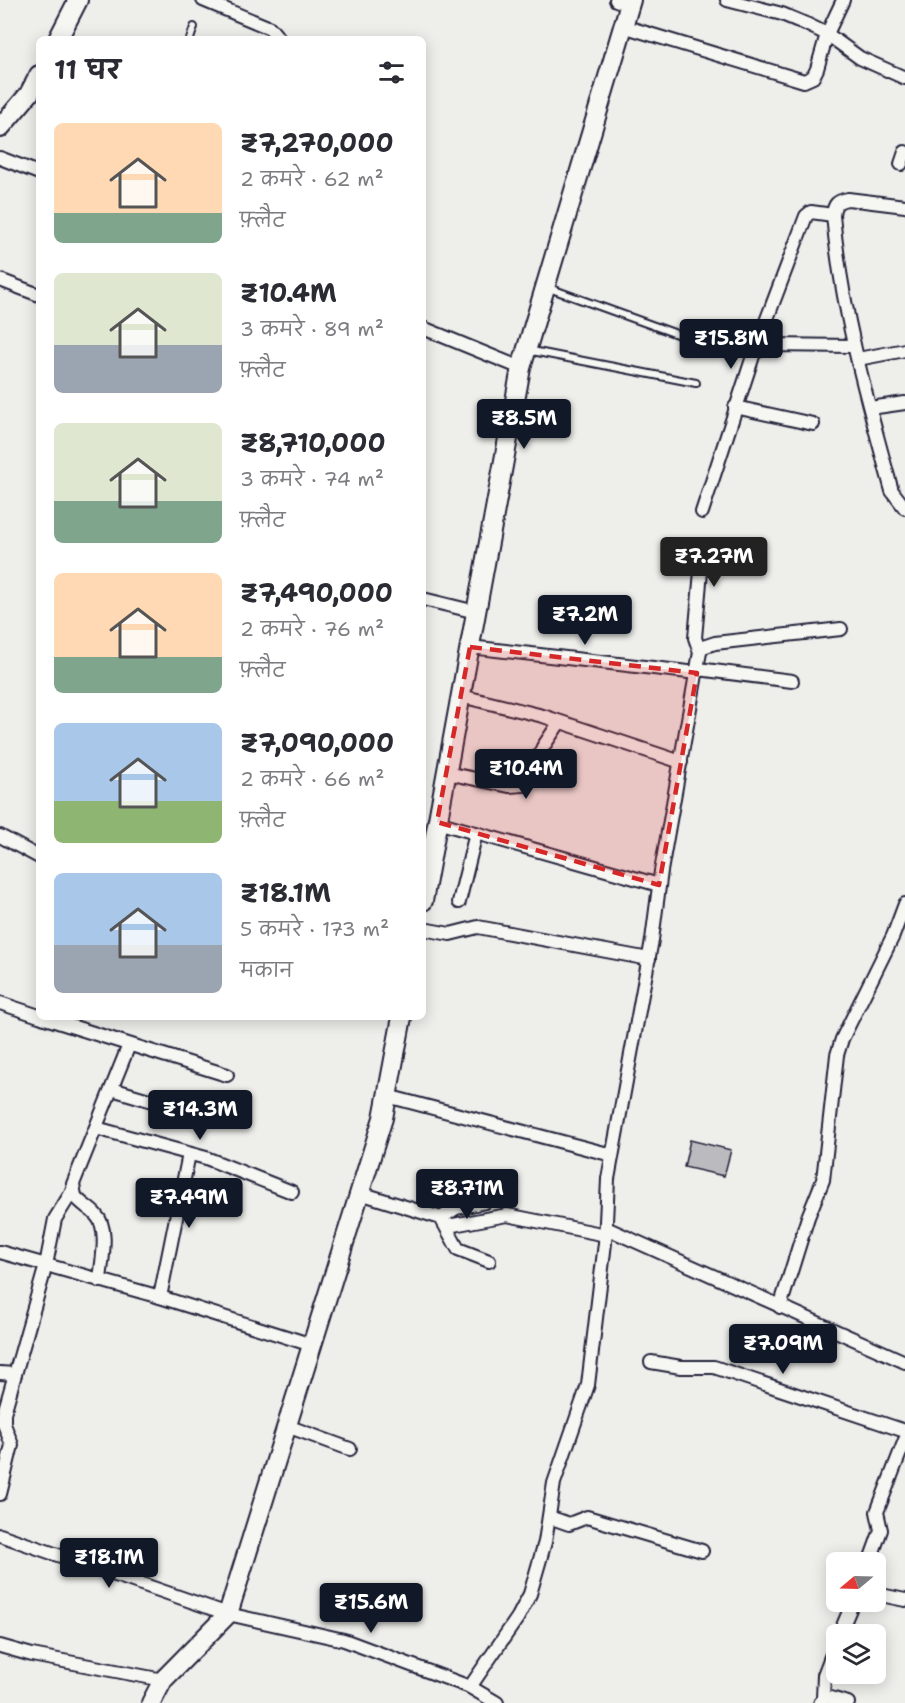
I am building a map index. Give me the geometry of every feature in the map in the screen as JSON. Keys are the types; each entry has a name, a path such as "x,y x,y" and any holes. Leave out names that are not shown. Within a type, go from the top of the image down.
{"street":[{"path":"60,36 78,0"},
{"path":"204,0 264,25 276,36"},
{"path":"727,0 782,14 827,34 860,58 905,78"},
{"path":"623,26 804,81 813,77 818,69 827,34 843,0"},
{"path":"426,885 524,359 623,26 626,2"},
{"path":"0,128 36,82"},
{"path":"0,158 36,172"},
{"path":"905,206 848,199 839,200 834,206 833,215 842,296 856,353 892,491 905,508"},
{"path":"702,512 735,407 806,216 811,212 833,215"},
{"path":"0,280 36,294"},
{"path":"426,329 524,359"},
{"path":"754,353 768,345 856,353 905,350"},
{"path":"870,408 905,403"},
{"path":"735,407 813,424"},
{"path":"470,1687 518,1617 530,1594 538,1570 554,1483 588,1385 606,1232 608,1179 649,959 659,885 700,652 695,638 702,560 708,553 755,557"},
{"path":"426,600 476,612"},
{"path":"700,652 715,643 841,629"},
{"path":"470,647 792,681"},
{"path":"461,696 528,712 681,762"},
{"path":"447,773 509,786 523,785 529,779 543,747 560,723"},
{"path":"438,822 659,885"},
{"path":"459,902 476,833"},
{"path":"0,836 36,855"},
{"path":"780,1307 808,1217 823,1180 837,1055 872,976 893,936 905,904"},
{"path":"426,930 450,934 478,927 649,959"},
{"path":"0,1004 36,1015"},
{"path":"53,1020 227,1075"},
{"path":"151,1703 163,1680 228,1614 383,1118 401,1020"},
{"path":"0,1494 12,1445 4,1424 4,1413 46,1266 55,1219 73,1190 129,1045"},
{"path":"112,1089 213,1119"},
{"path":"387,1096 612,1155"},
{"path":"96,1128 189,1154 292,1192"},
{"path":"160,1298 189,1154"},
{"path":"73,1190 78,1200 98,1217 101,1225 103,1240 100,1281"},
{"path":"360,1193 445,1222 507,1215 606,1232 905,1362"},
{"path":"445,1222 456,1208 485,1202"},
{"path":"445,1222 458,1250 489,1261"},
{"path":"0,1252 312,1345"},
{"path":"651,1362 681,1367 714,1367 905,1431"},
{"path":"0,1373 15,1374"},
{"path":"286,1426 350,1449"},
{"path":"873,1552 881,1530 877,1512 902,1454 905,1440"},
{"path":"549,1517 569,1524 587,1517 702,1551"},
{"path":"0,1535 228,1614 344,1640 470,1687 497,1703"},
{"path":"886,1596 905,1600"},
{"path":"0,1646 32,1655 163,1680"},
{"path":"826,1670 821,1700 848,1703"}],"lane":[{"path":"191,36 194,27"},
{"path":"546,287 685,337"},
{"path":"524,359 696,383"}],"highlighted area":[{"path":"470,647 697,673 659,885 437,822"}],"building":[{"path":"690,1140 731,1150 724,1176 684,1167"}]}
